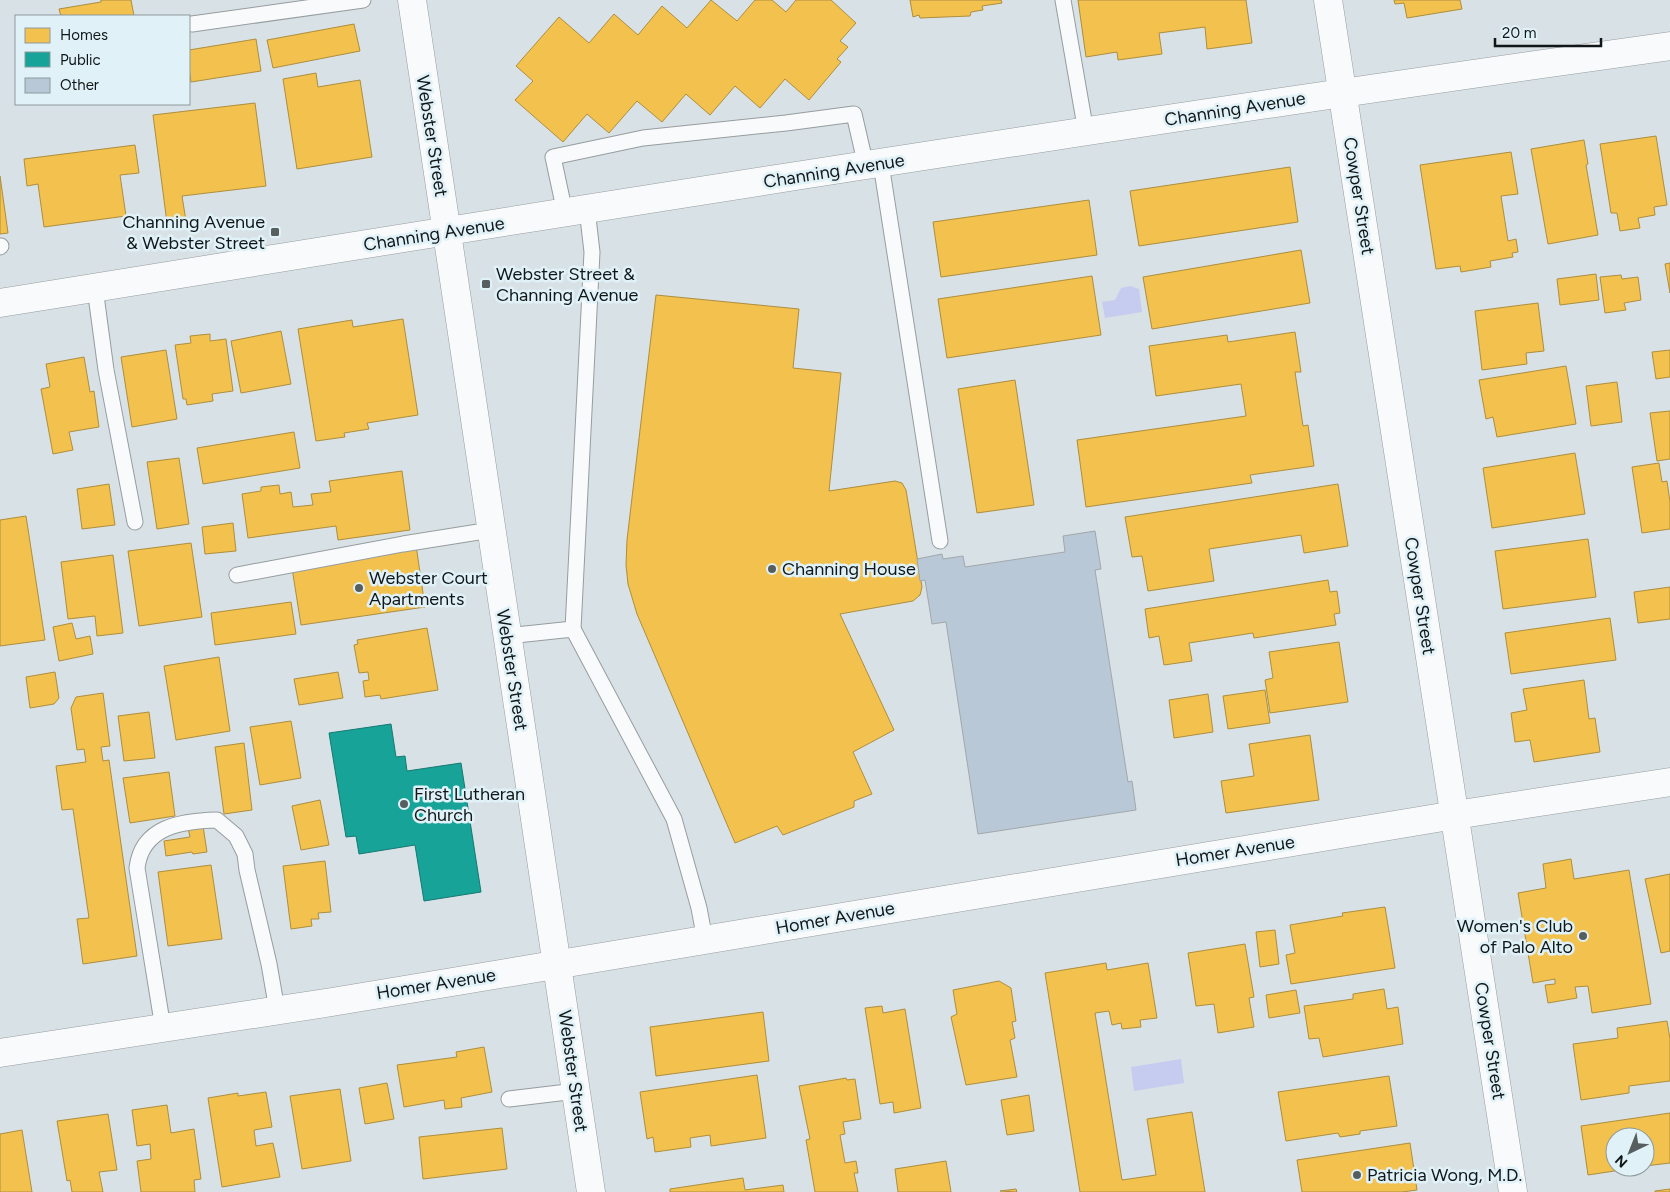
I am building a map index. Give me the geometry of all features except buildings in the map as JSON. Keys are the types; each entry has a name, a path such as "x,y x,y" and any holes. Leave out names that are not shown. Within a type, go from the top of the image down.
{"street":[{"name":"Webster Street","path":"412,0 591,1192"},
{"name":"Cowper Street","path":"1328,0 1513,1192"},
{"name":"Channing Avenue","path":"0,303 1342,92 1670,46"},
{"name":"Homer Avenue","path":"0,1053 705,940 1454,815 1670,782"}],"lane":[{"path":"192,24 363,0"},
{"path":"1062,0 1086,132"},
{"path":"705,940 699,908 674,819 573,629 592,252 553,157 643,138 854,114 873,165 940,541"},
{"path":"95,288 106,370 135,522"},
{"path":"237,575 403,544 491,530"},
{"path":"507,636 573,629"},
{"path":"163,1028 137,868 138,857 144,845 157,833 173,826 194,821 217,820 236,836 245,854 277,1010"},
{"path":"509,1099 576,1091"}],"water":[{"path":"1130,286 1139,289 1142,312 1105,318 1102,302 1115,300 1121,288"},
{"path":"1181,1059 1184,1083 1134,1091 1131,1067"}],"place":[{"name":"Channing Avenue & Webster Street","path":"275,232"},
{"name":"Webster Street & Channing Avenue","path":"486,284"},
{"name":"Channing House","path":"772,569"},
{"name":"Webster Court Apartments","path":"359,588"},
{"name":"First Lutheran Church","path":"404,804"},
{"name":"Women's Club of Palo Alto","path":"1583,936"},
{"name":"Patricia Wong, M.D.","path":"1357,1175"}]}
